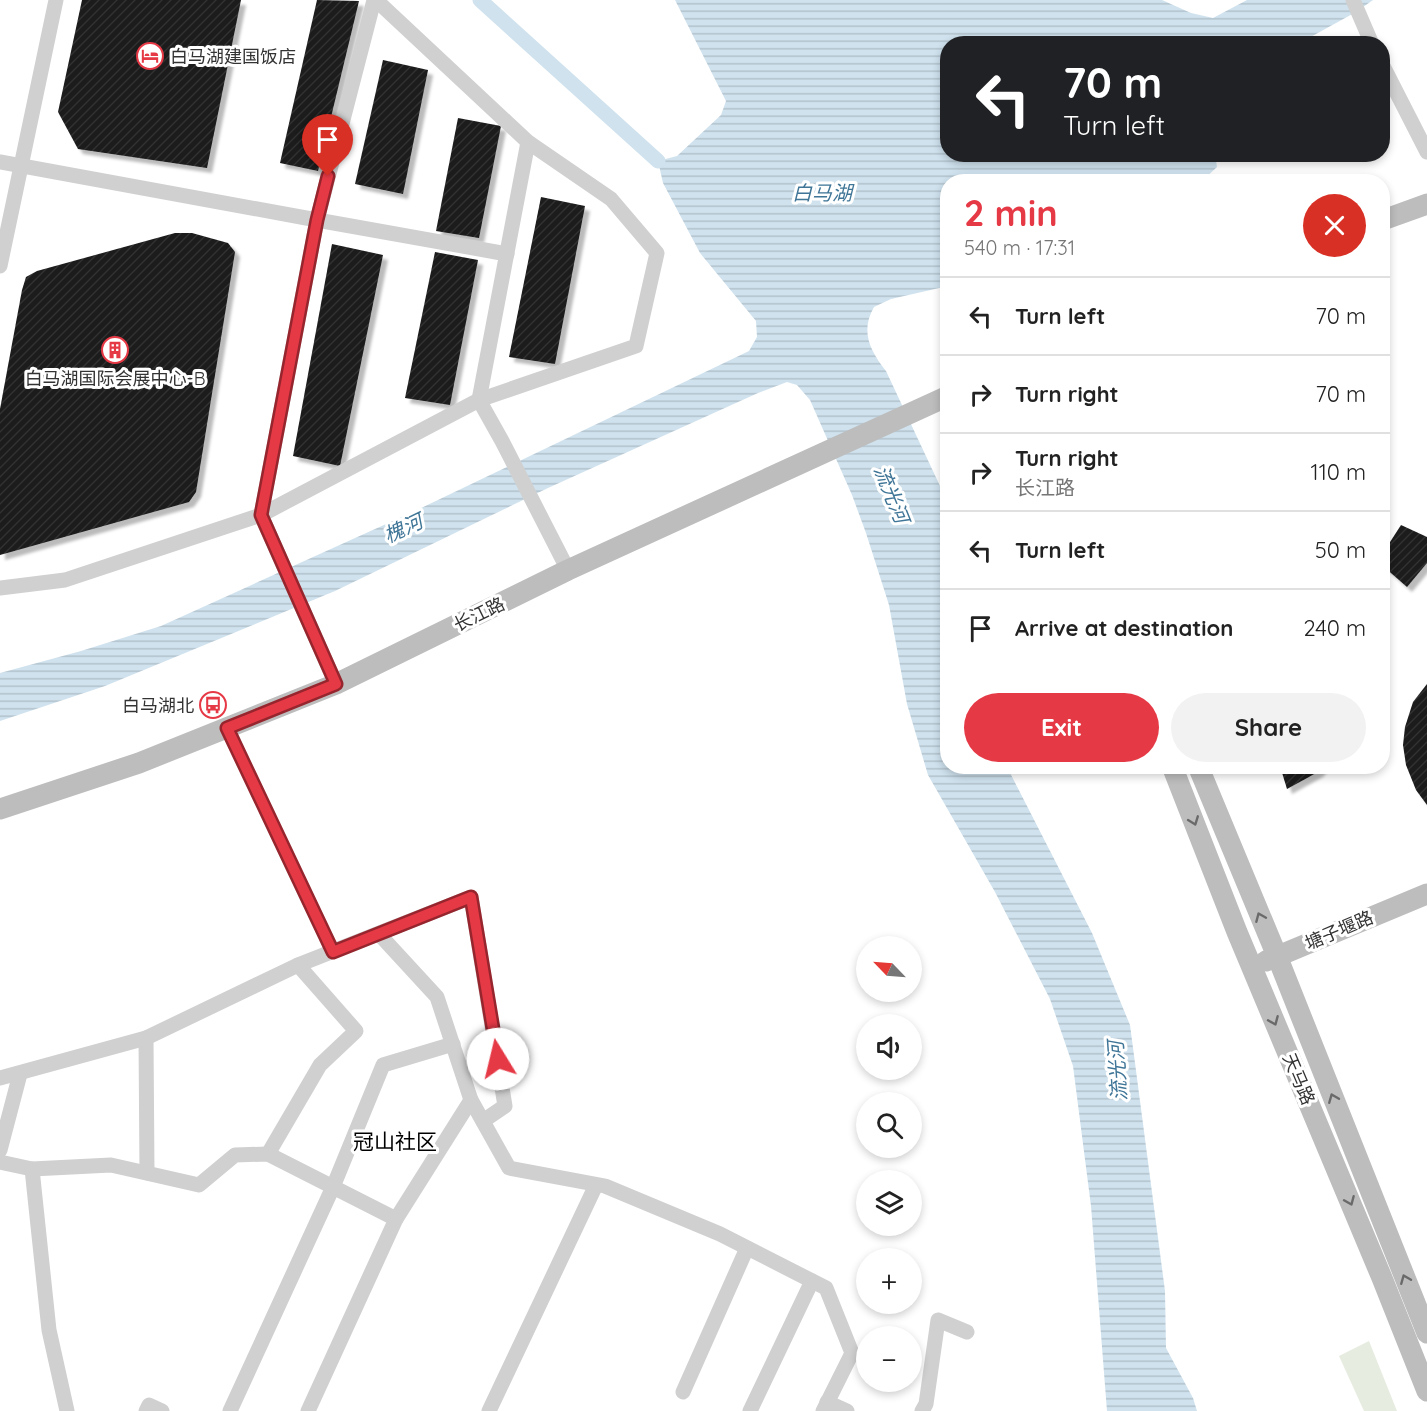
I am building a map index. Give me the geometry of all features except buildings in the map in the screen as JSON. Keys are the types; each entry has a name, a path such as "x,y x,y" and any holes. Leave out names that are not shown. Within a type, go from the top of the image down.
{"main road":[{"path":"1390,217 1427,204"},
{"name":"长江路","path":"0,809 139,763 336,684 568,570 940,400"},
{"name":"天马路","path":"1175,774 1252,967 1427,1391"},
{"name":"天马路","path":"1201,774 1277,956 1427,1333"},
{"name":"塘子堰路","path":"1252,967 1427,894"}],"street":[{"path":"0,267 56,0"},
{"path":"0,588 65,580 261,515 479,400 636,346 657,254 611,199 528,142 375,0 317,220 261,515 336,684"},
{"path":"1353,0 1369,36"},
{"path":"1390,80 1427,152"},
{"path":"528,142 479,400 568,570"},
{"path":"0,162 507,254"},
{"path":"0,1078 146,1038 298,965 471,897 505,1106 483,1121"},
{"path":"379,934 437,997 471,1100 509,1168 616,1191 720,1234 826,1288 852,1353 825,1406 847,1411"},
{"path":"268,1154 320,1065 356,1031 298,965"},
{"path":"146,1038 147,1173"},
{"path":"230,1411 333,1187 383,1065 453,1044"},
{"path":"0,1149 20,1074"},
{"path":"308,1411 396,1219 471,1100"},
{"path":"0,1162 32,1169 111,1165 199,1185 235,1155 268,1154 396,1219"},
{"path":"32,1169 49,1330 67,1411"},
{"path":"489,1411 596,1185"},
{"path":"683,1392 747,1248"},
{"path":"750,1411 812,1281"},
{"path":"922,1411 926,1404 938,1320 967,1332"},
{"path":"146,1411 149,1405 162,1411"}],"lane":[{"path":"227,728 333,952"}],"shaded area":[{"path":"1369,1341 1397,1411 1364,1411 1339,1356"}],"water":[{"path":"675,0 1162,0 1191,13 1213,18 1247,0 1373,0 1312,36 940,36 940,162 1216,162 1217,167 1210,174 940,174 940,288 891,299 874,307 868,324 867,333 871,348 886,371 940,486 940,774 1011,774 1092,933 1130,1025 1165,1291 1166,1348 1193,1398 1197,1411 1107,1411 1091,1206 1073,1066 1050,999 995,892 928,775 907,704 889,605 866,533 852,495 810,400 797,385 787,382 758,393 548,488 335,591 105,686 0,721 0,673 161,626 417,510 749,351 757,337 756,321 700,253 663,183 658,161 677,156 721,115 726,101"}],"waterway":[{"path":"480,0 658,161"}],"place":[{"name":"白马湖建国饭店","path":"150,56"},
{"name":"白马湖国际会展中心-B","path":"115,350"},
{"name":"白马湖北","path":"213,705"}],"district":[{"name":"冠山社区","path":"395,1141"}],"route":[{"path":"328,176 317,220 261,515 336,684 227,728 333,952 471,897 498,1059"}],"water label":[{"name":"白马湖","path":"822,192"},
{"name":"流光河","path":"892,494"},
{"name":"槐河","path":"403,528"},
{"name":"流光河","path":"1117,1071"}]}
